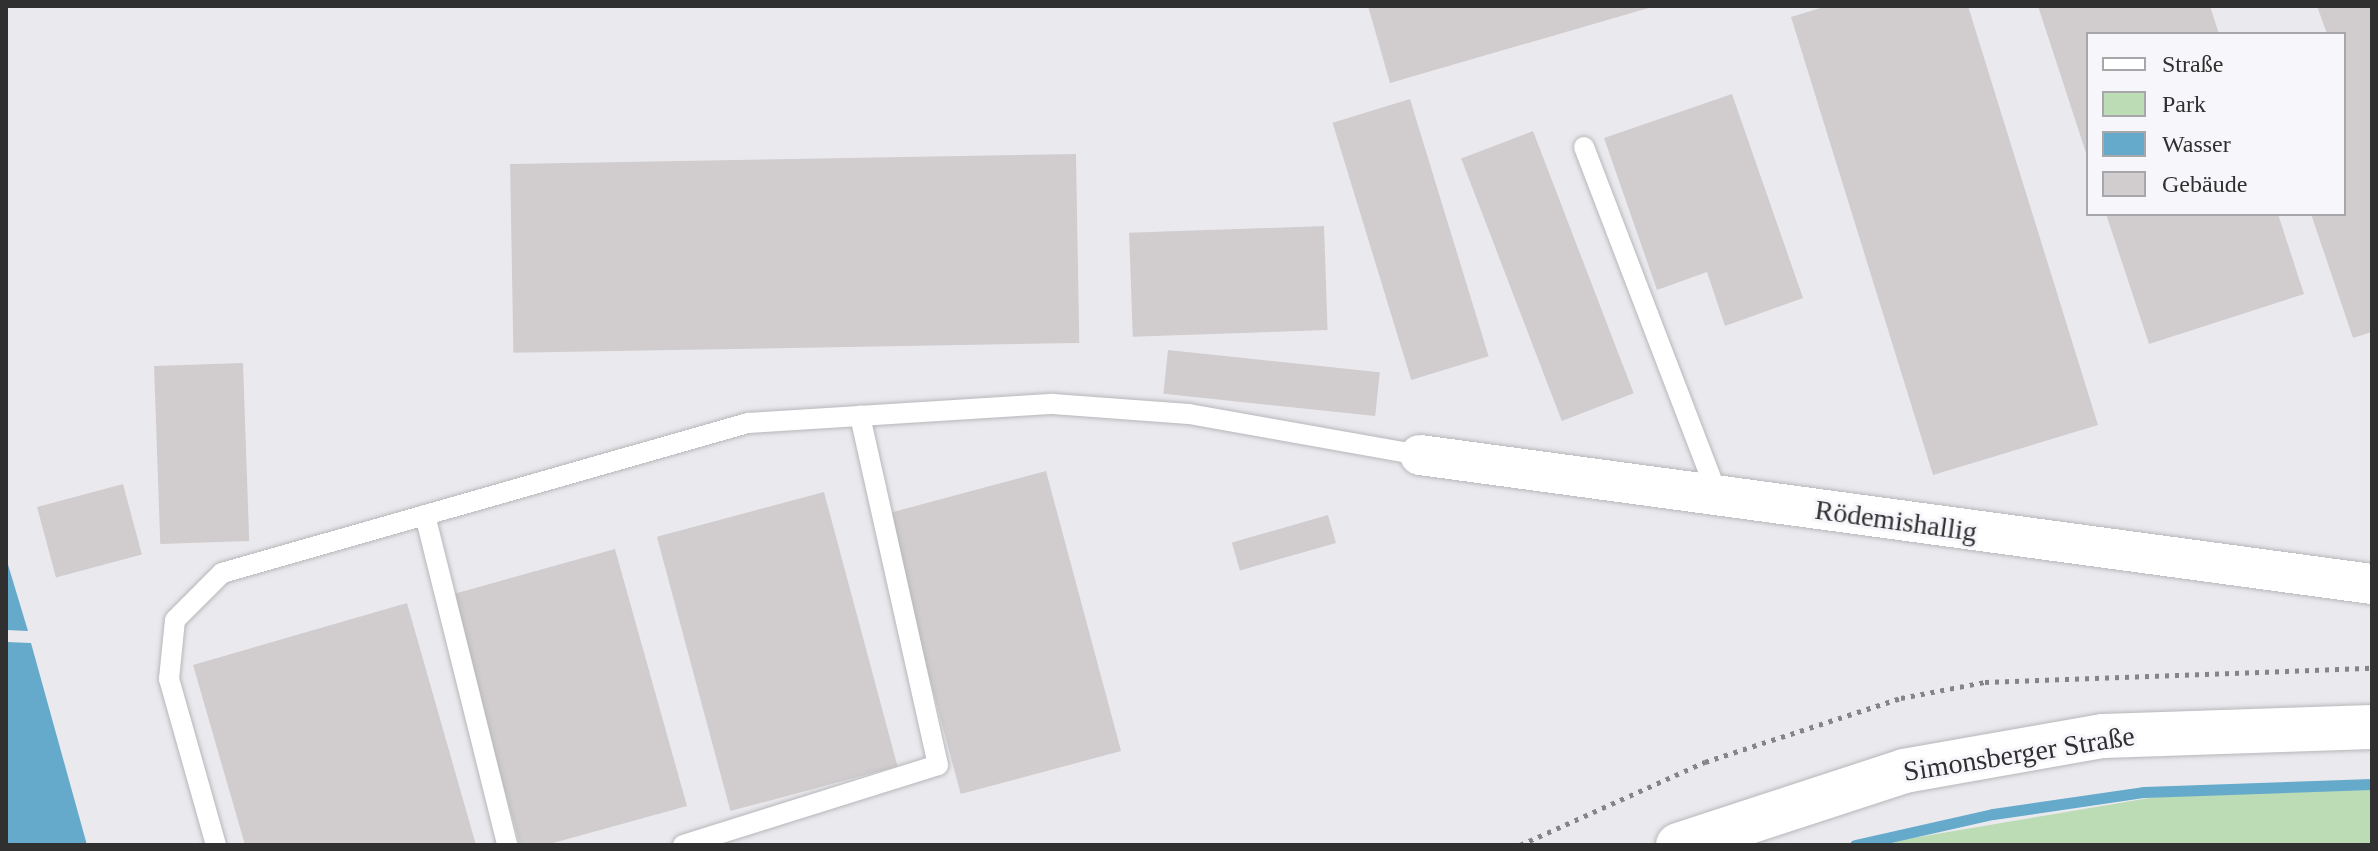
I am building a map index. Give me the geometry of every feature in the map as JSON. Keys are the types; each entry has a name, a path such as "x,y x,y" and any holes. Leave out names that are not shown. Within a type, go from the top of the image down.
{"main road":[{"name":"Simonsberger Straße","path":"1678,845 1904,771 2103,736 2372,727"}],"street":[{"name":"Rödemishallig","path":"1420,455 2372,584"}],"lane":[{"path":"1584,147 1718,496"},
{"path":"216,845 169,679 175,620 222,573 748,423 1053,404 1189,414 1420,455"},
{"path":"683,845 938,765 860,416"},
{"path":"425,515 507,845"}],"path":[{"path":"1520,845 1705,762 1901,698 1985,682 2372,668"}],"green space":[{"path":"2372,790 2372,845 1871,845 2173,794"}],"water":[{"path":"6,558 28,631 6,630"},
{"path":"6,642 31,643 87,845 6,845"}],"building":[{"path":"1368,6 1652,6 1652,7 1390,83"},
{"path":"1827,6 1968,6 2098,425 1933,475 1791,17"},
{"path":"2038,6 2210,6 2218,32 2086,32 2086,153"},
{"path":"2317,6 2372,6 2372,332 2353,338 2312,216 2346,216 2346,32 2326,32"},
{"path":"1732,94 1803,298 1725,326 1707,272 1657,290 1604,138"},
{"path":"1410,99 1489,356 1411,380 1333,123"},
{"path":"1533,131 1634,393 1562,421 1461,159"},
{"path":"1076,154 1079,343 513,353 510,164"},
{"path":"2107,216 2279,216 2304,294 2149,344"},
{"path":"1324,226 1328,330 1133,337 1129,233"},
{"path":"1168,350 1380,372 1375,416 1163,394"},
{"path":"243,363 249,541 160,544 154,366"},
{"path":"1046,471 1121,751 961,794 886,514"},
{"path":"123,484 142,555 56,578 37,507"},
{"path":"824,492 898,766 730,811 657,537"},
{"path":"1328,515 1336,543 1240,570 1232,543"},
{"path":"615,549 687,806 546,845 520,845 450,595"},
{"path":"407,603 476,845 245,845 193,665"}],"waterway":[{"path":"1855,845 1993,814 2144,792 2372,784"}]}
